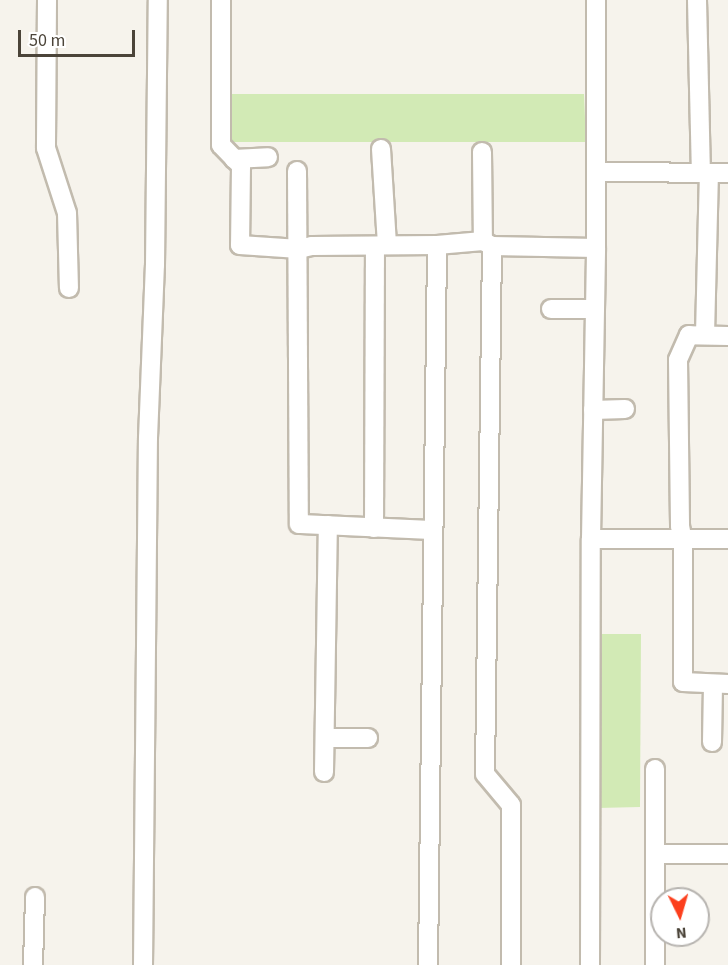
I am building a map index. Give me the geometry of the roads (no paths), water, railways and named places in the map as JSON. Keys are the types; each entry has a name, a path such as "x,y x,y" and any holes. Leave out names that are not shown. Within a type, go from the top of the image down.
{"street":[{"path":"47,0 46,148 67,213 69,288"},
{"path":"143,965 148,438 155,265 158,0"},
{"path":"221,0 221,145 241,166 240,245 299,249 312,246 488,244 597,248"},
{"path":"590,965 591,539 597,248 596,0"},
{"path":"697,0 705,173 705,335"},
{"path":"374,528 381,149"},
{"path":"482,152 488,244 485,774 511,804 511,965"},
{"path":"234,159 268,157"},
{"path":"297,171 298,524 433,530"},
{"path":"596,172 728,173"},
{"path":"428,965 437,245"},
{"path":"551,309 595,309"},
{"path":"712,742 721,684 683,682 683,541 680,526 678,360 689,335 728,336"},
{"path":"593,410 625,409"},
{"path":"324,772 328,525"},
{"path":"591,539 683,541 728,539"},
{"path":"325,738 368,738"},
{"path":"655,769 656,965"},
{"path":"657,854 728,854"},
{"path":"33,965 34,897"}]}
